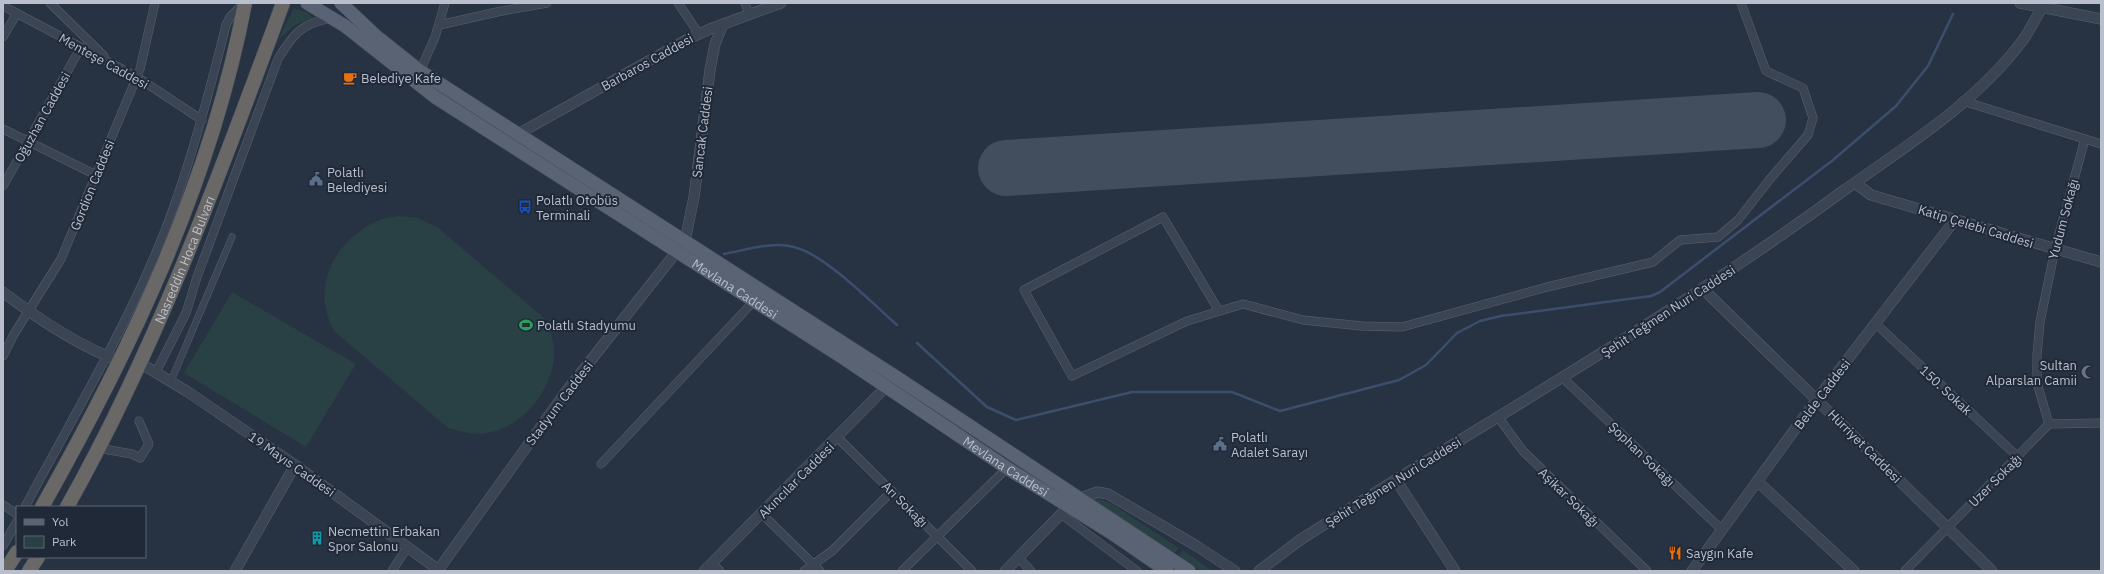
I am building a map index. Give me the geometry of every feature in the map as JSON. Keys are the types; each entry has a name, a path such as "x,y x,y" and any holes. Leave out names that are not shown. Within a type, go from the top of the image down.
{"highway":[{"name":"Nasreddin Hoca Bulvarı","path":"43,506 75,448 120,361 170,248 201,165 225,93 244,3"},
{"name":"Nasreddin Hoca Bulvarı","path":"68,506 140,363 169,299 283,3"},
{"path":"6,571 16,554"},
{"path":"29,571 37,558"}],"main road":[{"name":"Mevlana Caddesi","path":"307,3 345,26 435,97 681,246 1081,498 1189,571"},
{"name":"Mevlana Caddesi","path":"341,3 376,36 420,71 518,134 681,246 754,301 1007,468 1065,510 1167,571"}],"street":[{"path":"50,3 111,63"},
{"name":"Gordion Caddesi","path":"3,356 61,259 137,77 155,3"},
{"path":"26,506 131,307 174,207 202,120 226,26 230,17 244,3"},
{"path":"420,71 439,25 445,3"},
{"path":"439,25 547,3"},
{"path":"678,3 699,34"},
{"path":"745,3 749,14"},
{"name":"Barbaros Caddesi","path":"518,134 699,34 781,3"},
{"path":"1219,311 1163,218 1024,290 1072,376 1187,321 1243,304 1303,320 1362,326 1402,327 1547,287 1653,262 1680,240 1718,237 1738,220 1770,179 1808,135 1813,118 1803,88 1766,71 1741,3"},
{"path":"2020,3 2101,19"},
{"name":"Menteşe Caddesi","path":"3,6 137,77 202,120"},
{"name":"Şehit Teğmen Nuri Caddesi","path":"1259,571 1300,540 1563,378 1703,289 1803,221 1964,101 1990,76 2023,39 2042,8"},
{"path":"3,37 17,13"},
{"path":"156,372 186,313 196,276 225,203 278,59 296,32 307,24 332,18"},
{"name":"Sancak Caddesi","path":"681,246 694,197 710,70 716,44 723,24"},
{"name":"Oğuzhan Caddesi","path":"3,186 81,47"},
{"path":"1964,101 2101,144"},
{"path":"3,130 96,175"},
{"name":"Yudum Sokağı","path":"2049,424 2039,393 2037,355 2040,322 2055,249 2085,139"},
{"name":"Katip Çelebi Caddesi","path":"1855,183 1871,194 2101,262"},
{"path":"209,198 225,203"},
{"name":"Belde Caddesi","path":"1692,571 1817,399 1955,220"},
{"path":"171,381 232,237"},
{"name":"Stadyum Caddesi","path":"440,570 565,393 681,246"},
{"name":"Hürriyet Caddesi","path":"1703,289 1992,571"},
{"path":"3,292 28,312 106,356 120,361"},
{"path":"601,464 754,301"},
{"name":"150. Sokak","path":"1875,324 2018,457"},
{"name":"19 Mayıs Caddesi","path":"140,363 171,381 295,465 440,570"},
{"name":"Şophan Sokağı","path":"1563,378 1722,530"},
{"name":"Akıncılar Caddesi","path":"704,571 838,438 886,387"},
{"name":"Aşikar Sokağı","path":"1498,417 1523,451 1647,571"},
{"path":"98,448 132,454 140,458 149,444 140,421"},
{"path":"2049,424 2101,423"},
{"name":"Uzer Sokağı","path":"1905,571 2049,424"},
{"name":"Arı Sokağı","path":"838,438 972,571"},
{"path":"235,571 295,465"},
{"path":"902,571 1007,468"},
{"path":"1396,480 1455,571"},
{"path":"1757,481 1854,571"},
{"path":"804,571 832,551 892,491"},
{"path":"1081,498 1096,492 1108,494 1225,563 1235,571"},
{"path":"3,505 16,513"},
{"path":"1005,571 1065,510 1137,571"},
{"path":"762,514 820,571"},
{"path":"3,546 16,523"},
{"path":"392,571 408,546"},
{"path":"1018,558 1032,571"},
{"path":"712,563 720,571"}],"green space":[{"path":"294,8 308,13 314,18 295,25 278,40"},
{"name":"Polatlı Stadyumu","path":"400,216 418,218 437,227 543,317 550,329 554,352 552,368 547,383 539,398 528,411 516,421 502,429 477,434 448,428 335,332 327,315 324,298 326,281 331,265 351,238 366,227 382,219"},
{"path":"232,292 356,364 306,447 184,373"},
{"path":"1097,498 1112,504 1179,548 1174,554 1093,499"},
{"path":"1183,550 1212,571 1200,571 1179,556"}],"waterway":[{"path":"917,343 987,407 1016,420 1132,392 1232,392 1280,411 1399,380 1426,365 1457,333 1480,321 1501,316 1651,296 1660,292 1833,160 1896,106 1928,66 1953,14"},
{"path":"724,254 770,245 797,248 809,253 835,270 897,325"}],"runway":[{"path":"1006,168 1758,120"}],"place":[{"name":"Belediye Kafe","path":"350,78"},
{"name":"Polatlı Belediyesi","path":"316,179"},
{"name":"Polatlı Otobüs Terminali","path":"525,207"},
{"name":"Polatlı Stadyumu","path":"526,325"},
{"name":"Sultan Alparslan Camii","path":"2088,372"},
{"name":"Polatlı Adalet Sarayı","path":"1220,444"},
{"name":"Necmettin Erbakan Spor Salonu","path":"317,538"},
{"name":"Saygın Kafe","path":"1675,553"}]}
